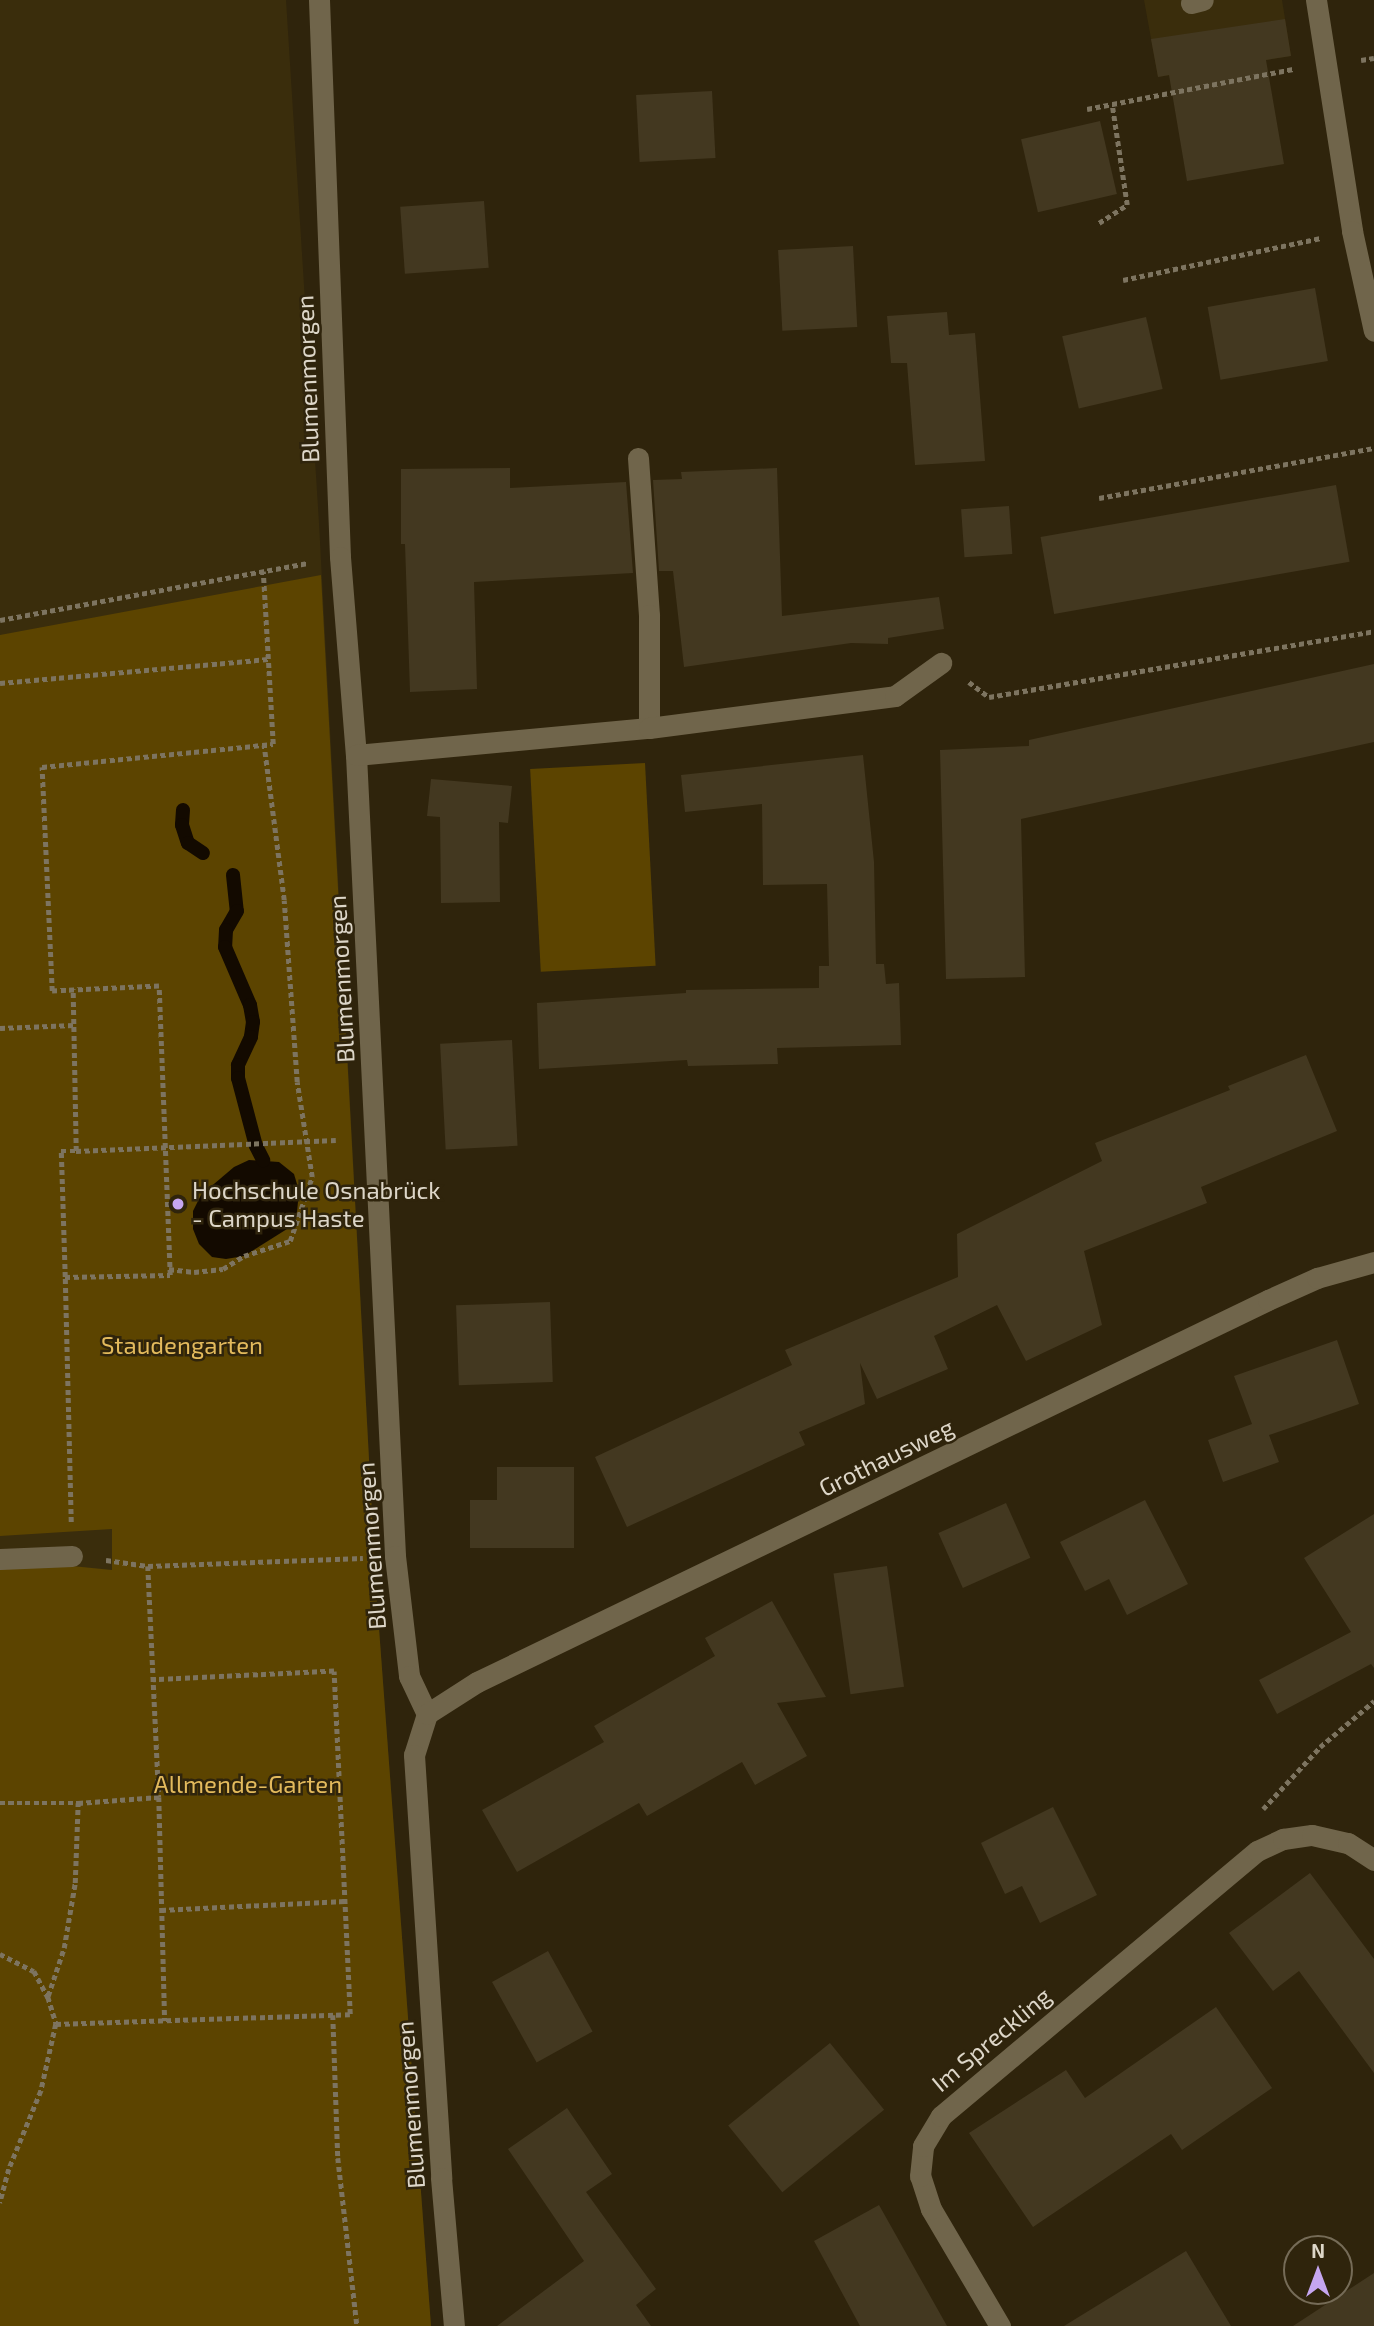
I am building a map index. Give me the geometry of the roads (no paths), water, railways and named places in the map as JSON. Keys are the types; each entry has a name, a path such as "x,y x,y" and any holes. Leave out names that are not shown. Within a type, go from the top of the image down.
{"street":[{"name":"Blumenmorgen","path":"319,0 340,557 356,755 395,1556 409,1676 428,1714 414,1755 441,2178 454,2326"},
{"path":"1316,0 1328,63 1352,231 1374,331"},
{"path":"638,458 649,615 649,728"},
{"path":"356,755 649,728 895,696 942,663"},
{"name":"Grothausweg","path":"428,1714 477,1682 1268,1300 1317,1278 1374,1262"},
{"path":"0,1559 72,1556"},
{"name":"Im Spreckling","path":"1000,2326 931,2209 920,2176 923,2146 941,2116 1257,1851 1283,1839 1312,1835 1348,1843 1374,1860"}],"waterway":[{"path":"183,810 182,825 188,843 203,853"},
{"path":"233,875 237,911 226,930 225,947 250,1005 253,1022 251,1037 238,1065 238,1078 256,1146 263,1160"}],"place":[{"name":"Hochschule Osnabrück - Campus Haste","path":"178,1204"}],"park label":[{"name":"Staudengarten","path":"182,1345"},
{"name":"Allmende-Garten","path":"248,1784"}]}
